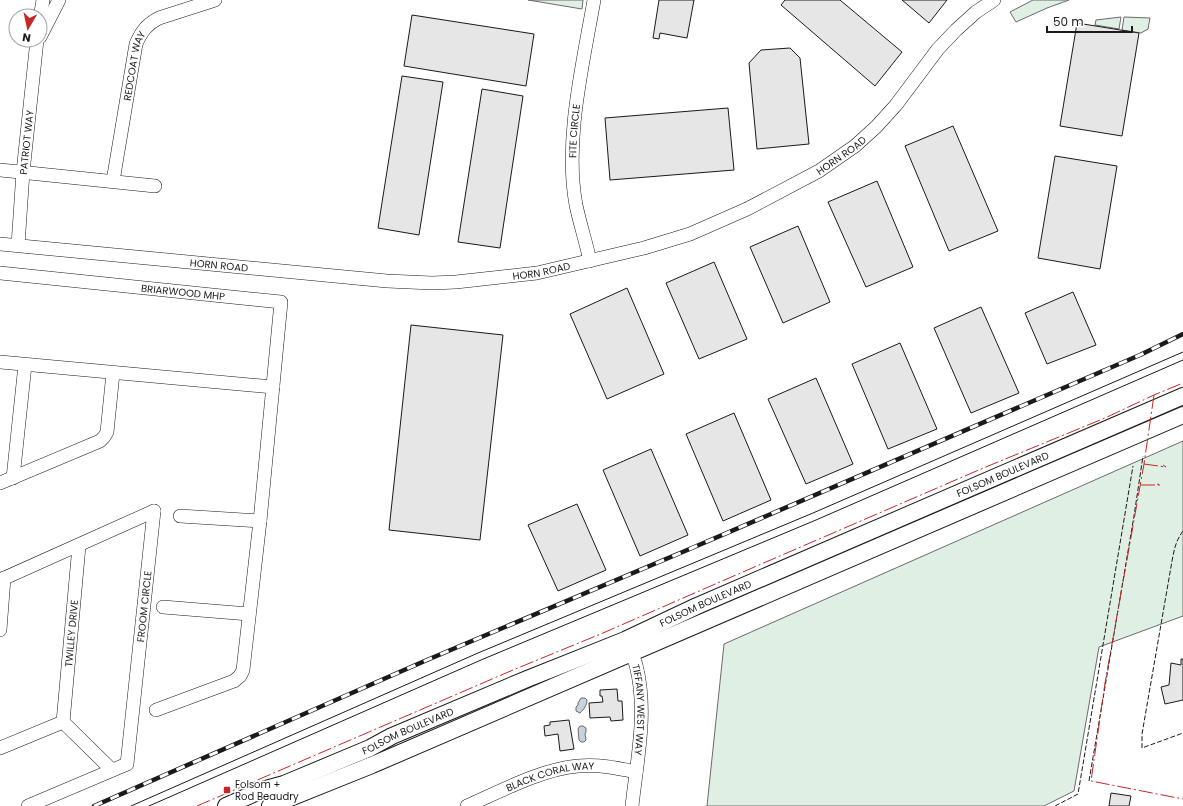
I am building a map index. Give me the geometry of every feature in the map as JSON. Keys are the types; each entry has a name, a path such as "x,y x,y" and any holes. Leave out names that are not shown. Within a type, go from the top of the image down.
{"main road":[{"name":"FOLSOM BOULEVARD","path":"628,647 697,606 1183,396"},
{"path":"1138,435 1140,425 1183,406"},
{"name":"FOLSOM BOULEVARD","path":"270,806 288,796 372,765 628,647 1183,416"},
{"name":"FOLSOM BOULEVARD","path":"226,806 262,790 288,796"}],"street":[{"path":"48,21 59,0"},
{"name":"REDCOAT WAY","path":"113,182 136,44 140,34 149,24 159,18 215,0"},
{"name":"FITE CIRCLE","path":"590,261 576,204 573,174 573,147 578,98 594,0"},
{"name":"HORN ROAD","path":"0,244 432,283 456,282 537,273 644,248 690,234 747,209 832,163 855,146 876,127 896,105 938,49 976,12 994,0"},
{"name":"PATRIOT WAY","path":"18,245 23,172 37,48"},
{"path":"0,170 155,186"},
{"name":"BRIARWOOD MHP","path":"0,273 281,302 260,520 243,670 240,676 234,681 156,710"},
{"path":"0,362 273,387"},
{"path":"13,478 25,365"},
{"path":"0,483 100,441 107,432 114,372"},
{"name":"FROOM CIRCLE","path":"2,579 79,546 154,511 127,764 28,806"},
{"path":"180,516 260,520"},
{"name":"TWILLEY DRIVE","path":"63,722 79,546"},
{"path":"0,630 2,579"},
{"path":"163,607 249,614"},
{"name":"TIFFANY WEST WAY","path":"628,647 635,664 641,706 641,724 632,806"},
{"path":"0,748 63,722 112,770"},
{"name":"BLACK CORAL WAY","path":"467,806 541,774 557,769 580,766 599,766 636,772"}],"green space":[{"path":"528,0 583,0 582,9"},
{"path":"1033,0 1069,0 1016,22 1010,12"},
{"path":"1121,17 1119,29 1095,25 1096,20"},
{"path":"1124,17 1150,18 1148,29 1141,33 1122,30"},
{"path":"1183,441 1183,616 1099,647 1074,791 1044,806 707,806 724,644"}],"shaded area":[{"path":"581,698 585,698 587,700 585,707 580,713 576,711 576,707"},
{"path":"580,726 586,728 586,740 584,742 579,740 578,729"}],"building":[{"path":"659,0 694,0 687,38 660,33 659,39 653,38"},
{"path":"785,0 840,0 902,52 875,86 781,5"},
{"path":"902,0 947,0 929,23"},
{"path":"412,15 534,34 526,86 404,66"},
{"path":"1077,23 1139,33 1122,136 1060,126"},
{"path":"790,48 800,58 809,144 757,149 749,63 761,50"},
{"path":"402,76 443,82 419,235 378,228"},
{"path":"482,89 523,96 500,248 458,242"},
{"path":"728,108 734,170 610,180 605,118"},
{"path":"953,126 998,231 949,251 905,146"},
{"path":"1055,156 1117,166 1100,269 1038,258"},
{"path":"877,181 913,267 866,287 828,202"},
{"path":"798,226 830,302 783,323 750,247"},
{"path":"714,262 747,339 699,359 666,283"},
{"path":"627,288 664,374 607,399 570,314"},
{"path":"1073,292 1096,345 1047,364 1025,313"},
{"path":"981,307 1019,393 971,413 934,328"},
{"path":"411,325 503,335 480,540 389,530"},
{"path":"900,343 937,429 888,449 852,364"},
{"path":"816,378 853,464 806,484 768,399"},
{"path":"734,413 771,500 723,521 686,434"},
{"path":"651,449 688,535 640,556 603,470"},
{"path":"577,504 606,570 558,591 528,525"},
{"path":"1181,659 1183,659 1183,700 1165,704 1161,687 1169,685 1171,663 1181,665"},
{"path":"617,689 618,701 622,701 623,720 611,721 610,717 590,718 589,703 603,702 602,696 600,696 600,690"},
{"path":"569,720 574,749 560,751 558,734 545,736 544,726 550,725 550,722"},
{"path":"1111,793 1131,796 1129,806 1109,806"}],"tram line":[{"path":"131,806 478,653 813,513 1183,352"},
{"path":"149,806 481,660 816,520 1183,360"}],"railway":[{"path":"94,806 427,660 692,548 1140,355 1183,334"}],"fence":[{"path":"1089,781 1143,456"},
{"path":"1055,806 1078,794 1133,466"},
{"path":"1183,531 1177,542 1173,557 1142,734 1142,748 1183,733"}],"power":[{"path":"197,806 513,670 603,633 981,469 1105,418 1183,383"},
{"path":"1154,395 1144,464 1105,683 1091,781 1183,799"},
{"path":"1144,464 1166,467 1163,465"},
{"path":"1141,485 1161,485 1157,484"}],"place":[{"name":"Folsom + Rod Beaudry","path":"227,790"}]}
